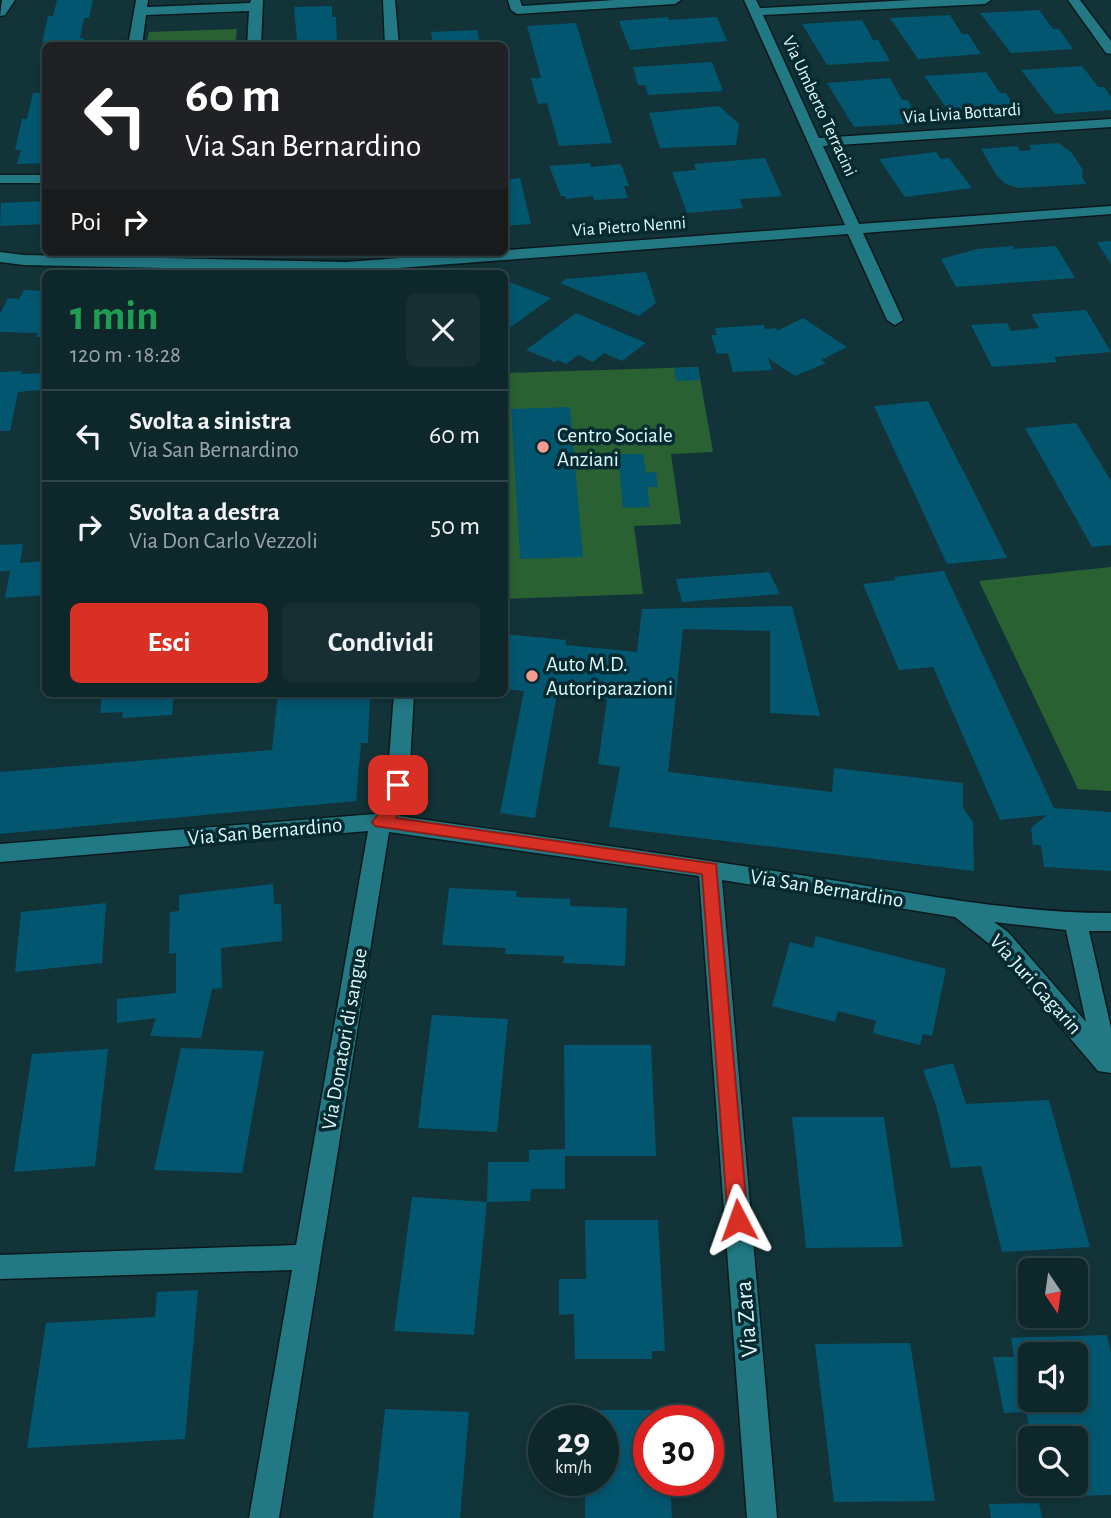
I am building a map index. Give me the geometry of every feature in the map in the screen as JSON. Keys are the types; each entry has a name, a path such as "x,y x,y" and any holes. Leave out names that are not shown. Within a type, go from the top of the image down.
{"street":[{"path":"0,12 9,0"},
{"path":"389,0 392,42"},
{"path":"515,5 675,0"},
{"path":"753,6 985,0"},
{"path":"1074,0 1111,50"},
{"path":"136,42 141,6 257,3 254,42"},
{"name":"Via Umberto Terracini","path":"753,6 854,229"},
{"name":"Via Livia Bottardi","path":"816,142 1111,123"},
{"path":"0,179 42,179"},
{"name":"Via Pietro Nenni","path":"508,255 1111,210"},
{"path":"854,229 895,320"},
{"name":"Via Pietro Nenni","path":"0,257 24,260 346,267 488,256"},
{"path":"380,822 391,812 397,800 404,697"},
{"name":"Via San Bernardino","path":"0,853 380,822 710,869 960,909 1076,922 1111,922"},
{"name":"Via Donatori di sangue","path":"264,1518 380,822"},
{"name":"Via Zara","path":"710,869 762,1518"},
{"name":"Via Juri Gagarin","path":"960,909 1000,939 1109,1069"},
{"name":"Via Juri Gagarin","path":"1076,922 1109,1069"},
{"path":"0,1267 308,1256"}],"green space":[{"path":"237,29 235,42 147,42 149,32"},
{"path":"698,367 713,452 671,454 681,524 634,526 643,594 508,599 508,373"},
{"path":"1111,567 1111,791 1078,789 979,581"}],"building":[{"path":"57,0 93,0 89,18 84,18 80,38 84,38 84,42 42,42 48,16 53,16"},
{"path":"332,6 332,17 336,17 337,42 297,42 294,7"},
{"path":"1039,10 1053,29 1059,29 1073,49 1011,53 980,13"},
{"path":"950,15 962,34 968,34 981,54 918,59 890,18"},
{"path":"668,17 669,20 717,17 727,41 630,50 619,21"},
{"path":"862,20 873,40 878,40 890,61 827,65 802,24"},
{"path":"576,23 612,143 559,146 547,103 538,104 531,78 541,78 527,26"},
{"path":"477,30 480,42 432,42 431,32"},
{"path":"712,62 723,91 648,95 645,85 638,85 633,67"},
{"path":"1082,66 1098,87 1104,87 1111,97 1111,110 1055,114 1021,70"},
{"path":"986,72 1000,93 1006,93 1020,116 955,120 924,76"},
{"path":"890,78 902,100 908,100 920,123 854,127 827,83"},
{"path":"42,92 42,163 17,164 21,150 15,150 22,119 27,119 33,93"},
{"path":"719,106 739,124 736,145 660,148 649,113"},
{"path":"1058,143 1071,152 1083,170 1082,177 1086,184 1019,188 1006,184 997,176 981,149 1017,146 1020,151 1031,150 1029,145"},
{"path":"936,152 941,159 949,158 972,188 905,197 879,159"},
{"path":"765,158 782,196 740,199 743,208 687,213 672,172 696,170 694,164"},
{"path":"590,163 591,167 621,164 629,186 624,186 628,198 594,200 593,196 566,199 561,196 549,166"},
{"path":"520,178 531,224 508,226 508,180"},
{"path":"42,201 42,224 0,226 1,203"},
{"path":"1111,241 1111,264 1097,242"},
{"path":"1013,246 1014,249 1056,246 1075,278 956,287 941,259 977,249"},
{"path":"646,272 656,303 639,316 560,283 566,279"},
{"path":"508,282 551,298 508,329"},
{"path":"24,290 42,291 42,337 36,337 38,333 0,332 0,314 8,298 19,299"},
{"path":"1086,310 1111,352 1054,357 1057,362 992,367 971,325 1007,323 1011,331 1039,328 1031,314"},
{"path":"576,313 646,343 622,361 604,353 593,362 578,355 566,364 526,350"},
{"path":"803,318 847,347 821,360 826,363 795,376 768,358 772,370 733,372 728,353 717,354 711,335 717,335 715,328 764,325 765,329 776,328 777,331"},
{"path":"698,367 700,380 676,381 674,368"},
{"path":"0,372 42,373 40,390 18,392 10,431 0,431"},
{"path":"928,401 1007,558 947,564 874,406"},
{"name":"Centro Sociale Anziani","path":"570,407 583,557 520,559 511,409"},
{"path":"1076,423 1111,481 1111,545 1092,547 1025,428"},
{"path":"618,454 643,454 646,473 656,472 658,487 647,487 650,507 623,508"},
{"path":"23,544 20,563 42,561 42,595 5,598 10,571 0,571 0,545"},
{"path":"944,571 1054,808 1111,812 1111,871 1044,867 1041,845 1033,845 1031,828 1047,815 1000,820 933,667 899,670 863,584"},
{"path":"769,572 780,594 682,602 676,579"},
{"path":"792,606 820,716 770,713 770,631 683,629 668,772 832,792 834,768 963,783 963,808 973,822 974,871 609,827 620,767 598,764 607,699 557,694 535,818 500,813 524,691 508,689 508,634 566,640 566,645 637,652 642,609"},
{"path":"102,697 174,697 172,715 122,718 123,712 100,713"},
{"path":"278,697 370,697 368,743 361,743 356,801 0,834 0,772 272,750"},
{"path":"273,884 274,904 281,904 282,941 221,948 222,988 212,989 201,1038 150,1036 156,1018 117,1023 117,999 176,993 176,953 169,954 170,912 179,911 179,895"},
{"path":"449,888 517,891 516,897 570,899 570,906 627,908 625,966 563,963 564,956 505,954 506,948 442,945"},
{"path":"106,903 102,963 15,972 21,912"},
{"path":"816,936 946,969 932,1036 923,1034 920,1045 873,1033 876,1021 838,1011 835,1022 772,1006 790,942 813,948"},
{"path":"432,1015 508,1019 497,1132 418,1128"},
{"path":"564,1045 651,1045 656,1156 565,1156 565,1189 531,1189 530,1201 487,1202 488,1162 529,1162 529,1150 565,1149"},
{"path":"181,1048 264,1051 242,1173 154,1170"},
{"path":"108,1049 95,1166 14,1172 32,1054"},
{"path":"953,1063 966,1104 1049,1100 1090,1247 1002,1252 981,1166 951,1168 936,1105 923,1070"},
{"path":"792,1117 884,1117 903,1247 806,1248"},
{"path":"412,1197 487,1202 474,1335 394,1331"},
{"path":"585,1220 658,1220 665,1351 652,1351 652,1359 575,1359 574,1314 559,1315 559,1279 586,1279"},
{"path":"198,1290 185,1439 27,1448 46,1323 155,1317 157,1292"},
{"path":"1107,1335 1111,1353 1111,1495 1088,1496 1088,1426 1029,1426 1026,1412 1004,1413 993,1357 1014,1357 1011,1338"},
{"path":"910,1343 935,1501 834,1502 815,1344"},
{"path":"385,1409 469,1412 460,1518 373,1518"},
{"path":"619,1410 633,1410 633,1496 671,1496 672,1518 585,1518 585,1496 619,1496"},
{"path":"1039,1503 1042,1518 991,1518 989,1504"}],"place":[{"name":"Centro Sociale Anziani","path":"543,447"},
{"name":"Auto M.D. Autoriparazioni","path":"532,676"}],"route":[{"path":"398,785 397,800 391,812 380,822 710,869 738,1220"}]}
